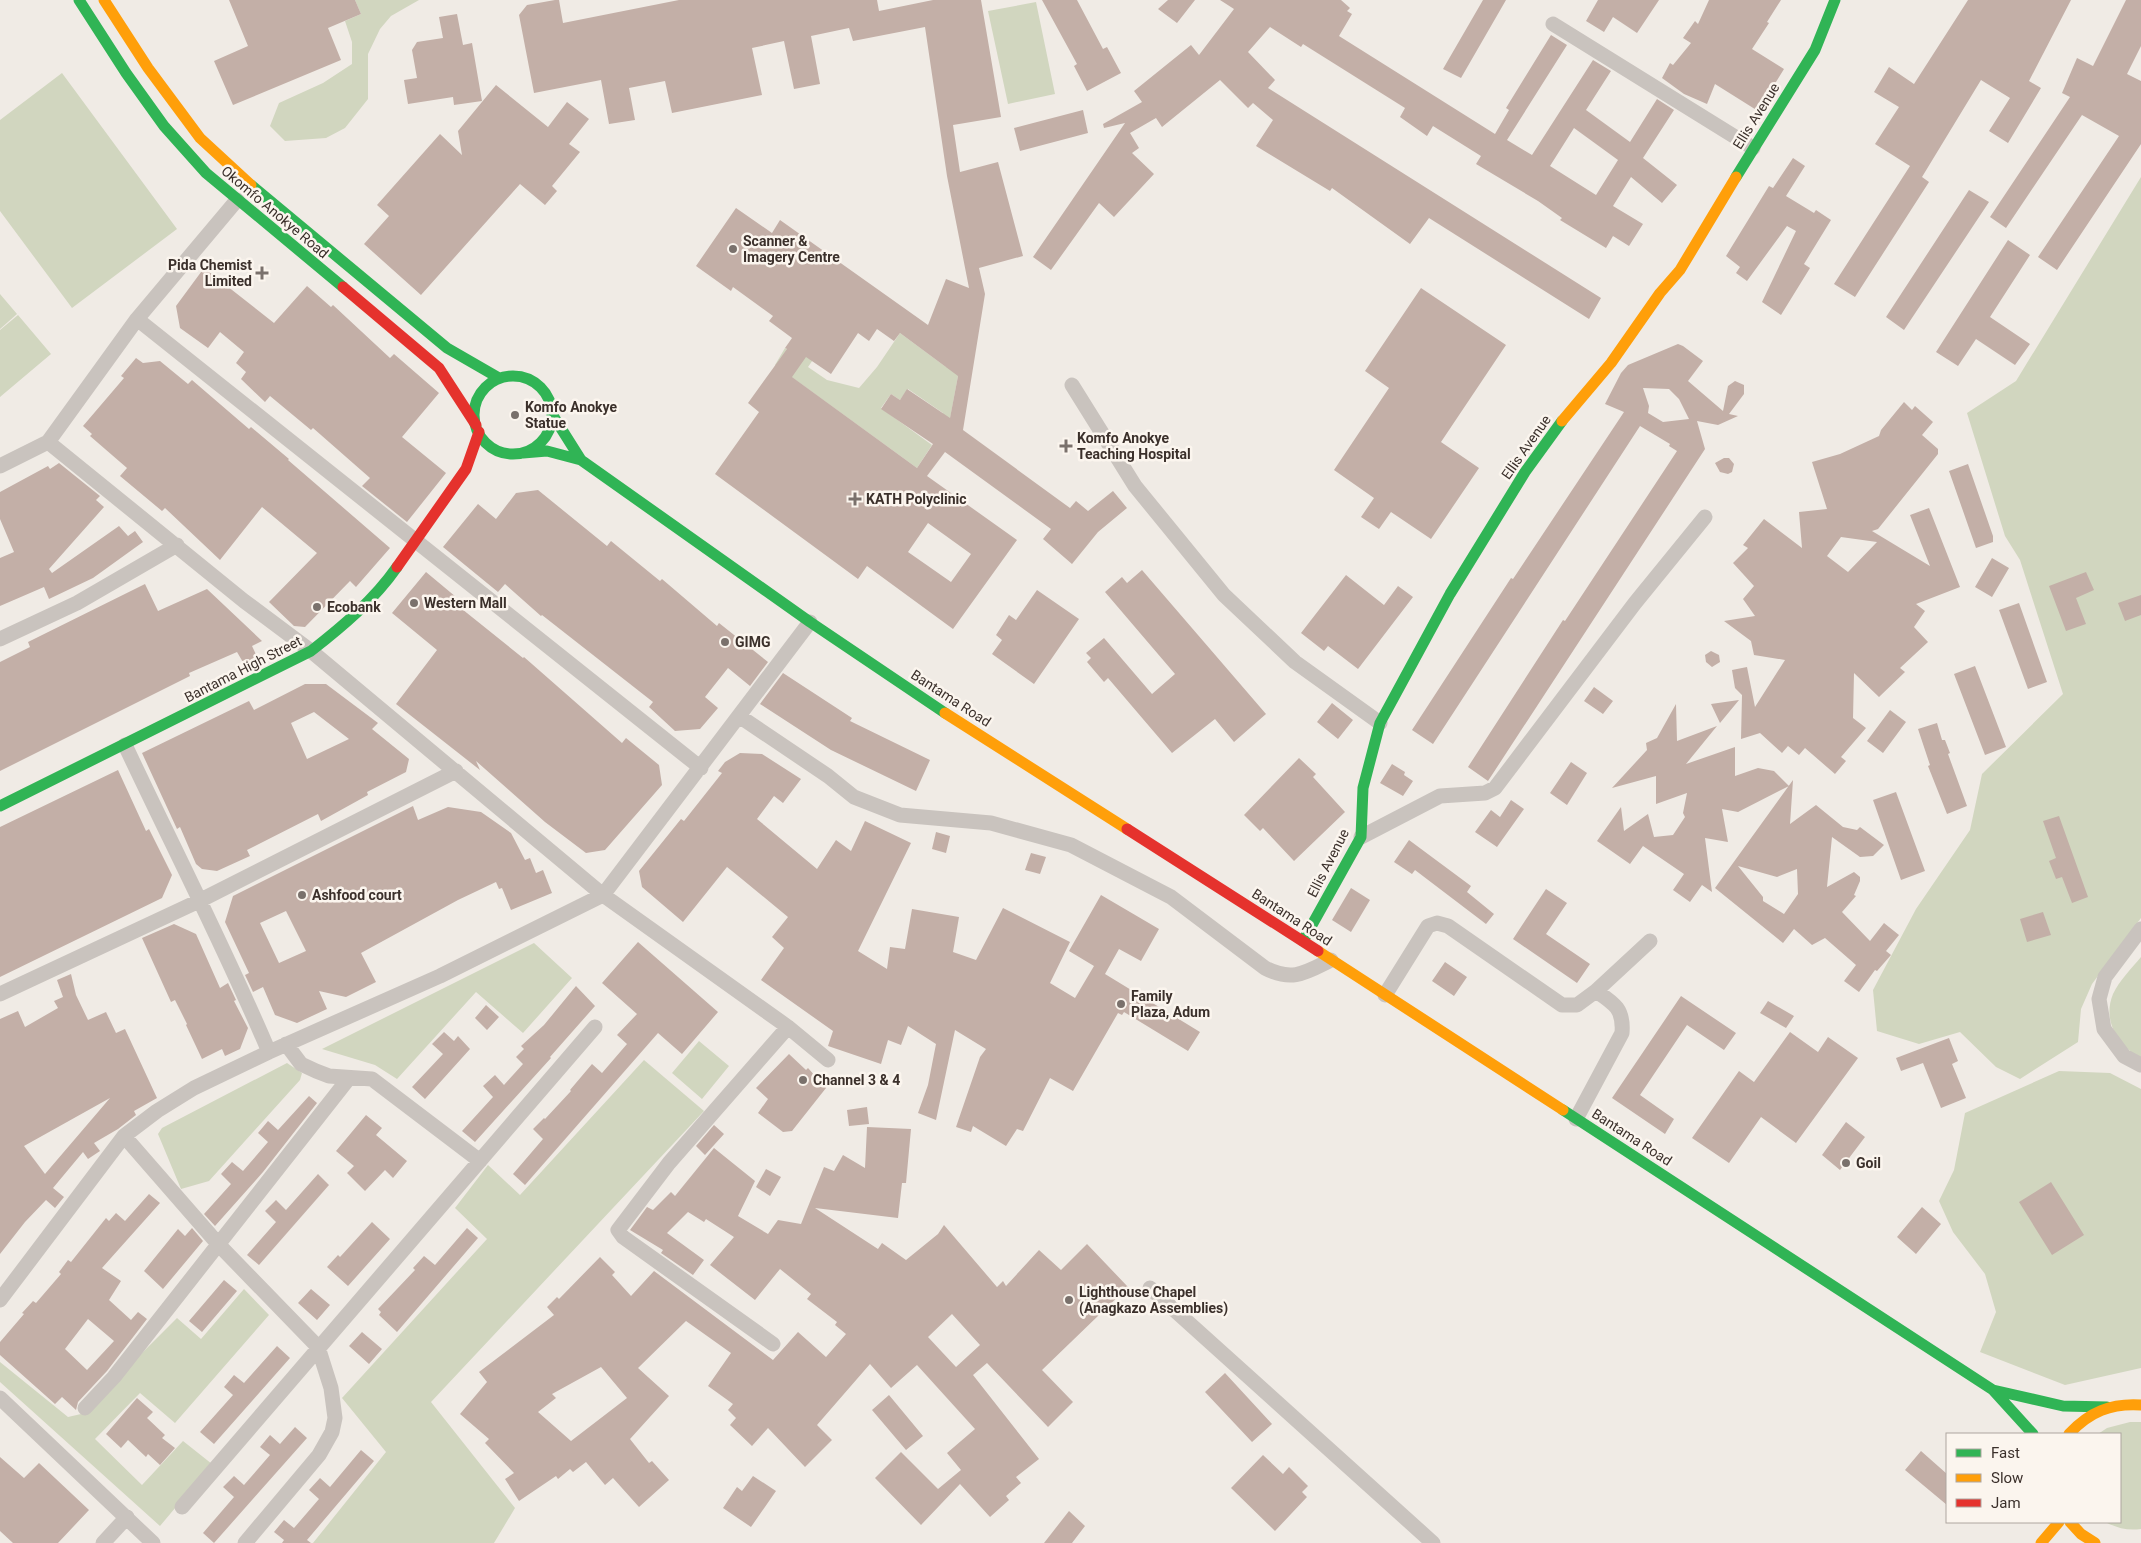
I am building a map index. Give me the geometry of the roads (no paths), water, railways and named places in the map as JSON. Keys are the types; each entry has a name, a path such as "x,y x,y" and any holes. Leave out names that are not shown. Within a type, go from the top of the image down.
{"main road":[{"name":"Okomfo Anokye Road","path":"78,0 126,73 164,126 206,173 438,368 478,429"},
{"name":"Okomfo Anokye Road","path":"104,0 148,68 200,138 256,190 447,348 498,378"},
{"name":"Ellis Avenue","path":"1303,941 1361,837 1363,788 1380,723 1450,594 1525,472 1610,363 1660,293 1680,270 1753,148 1815,50 1835,0"},
{"path":"509,453 492,446 478,429 475,414 481,393 498,378 516,376 537,384 550,402 552,414 550,427 544,439 534,448 522,453"},
{"path":"552,414 581,460"},
{"name":"Bantama High Street","path":"0,806 311,651 349,620 388,580 466,469 478,429"},
{"path":"466,469 509,453 547,451 581,460"},
{"name":"Bantama Road","path":"581,460 912,692 1303,941 1994,1390"},
{"path":"1994,1390 2063,1406 2107,1407 2141,1400"},
{"path":"1994,1390 2032,1433"},
{"path":"2128,1404 2141,1406"},
{"path":"2070,1433 2085,1418 2107,1407"},
{"path":"2041,1543 2058,1523"},
{"path":"2071,1523 2082,1534 2096,1543"}],"street":[{"path":"1553,24 1753,148"},
{"path":"0,466 48,442 137,319 237,200"},
{"path":"137,319 701,768"},
{"path":"1072,384 1135,486 1224,595 1295,662 1380,723"},
{"path":"48,442 244,601 311,651 603,895 788,1027 828,1060"},
{"path":"1361,837 1440,796 1485,793 1494,788 1630,610 1704,517"},
{"path":"0,639 77,603 176,545"},
{"path":"0,1300 124,1136 157,1111 194,1088 286,1044 440,976 603,895 810,622"},
{"path":"739,716 828,776 854,797 900,815 990,823 1071,845 1171,897 1265,968 1281,976 1306,972 1331,960"},
{"path":"124,745 237,975 269,1052"},
{"path":"0,994 199,901 456,771"},
{"path":"1385,995 1428,926 1437,923 1448,926 1562,1005 1577,1005 1596,991 1650,941"},
{"path":"2141,929 2105,977 2098,999 2104,1029 2124,1056 2141,1065"},
{"path":"1576,1119 1622,1033 1623,1018 1614,1003 1596,991"},
{"path":"773,1344 623,1237 618,1230 669,1163 788,1027"},
{"path":"182,1507 595,1028"},
{"path":"286,1044 301,1064 329,1076 372,1079 480,1161"},
{"path":"85,1408 114,1377 349,1078"},
{"path":"124,1136 219,1245 318,1347 334,1404 335,1418 332,1432 318,1455 245,1543"},
{"path":"1150,1288 1433,1543"},
{"path":"0,1398 153,1543"},
{"path":"103,1543 127,1517"}],"place":[{"name":"Scanner & Imagery Centre","path":"733,249"},
{"name":"Pida Chemist Limited","path":"262,273"},
{"name":"Komfo Anokye Statue","path":"515,415"},
{"name":"Komfo Anokye Teaching Hospital","path":"1066,446"},
{"name":"KATH Polyclinic","path":"855,499"},
{"name":"Western Mall","path":"414,603"},
{"name":"Ecobank","path":"317,607"},
{"name":"GIMG","path":"725,642"},
{"name":"Ashfood court","path":"302,895"},
{"name":"Family Plaza, Adum","path":"1121,1004"},
{"name":"Channel 3 & 4","path":"803,1080"},
{"name":"Goil","path":"1846,1163"},
{"name":"Lighthouse Chapel (Anagkazo Assemblies)","path":"1069,1300"}]}
